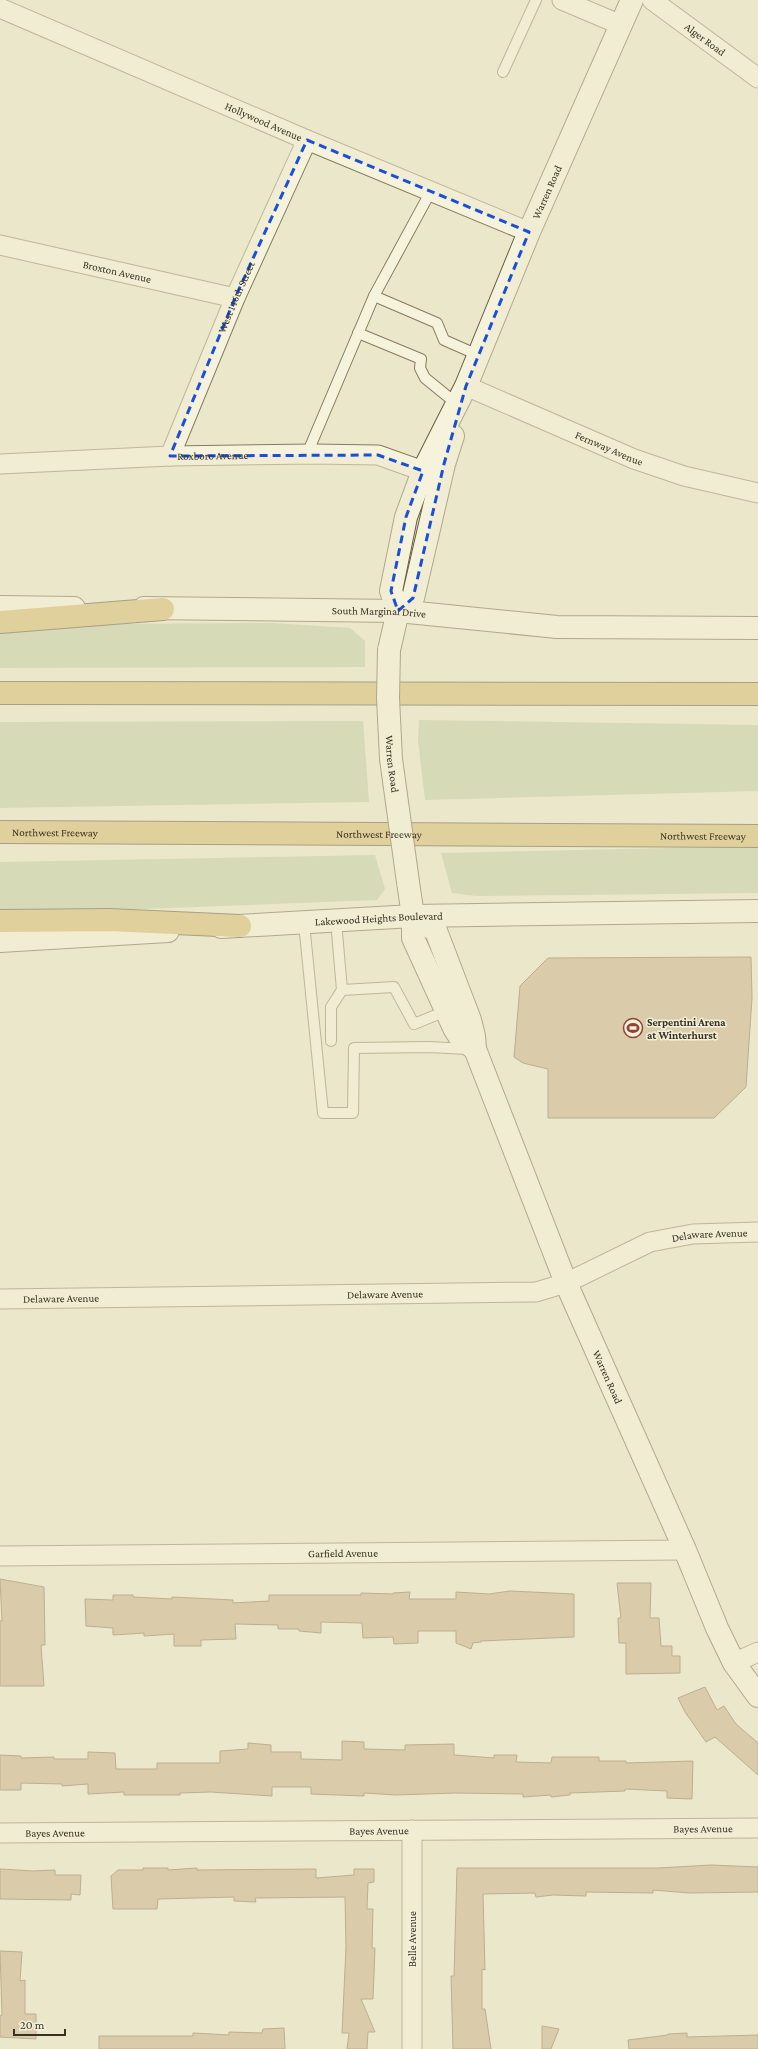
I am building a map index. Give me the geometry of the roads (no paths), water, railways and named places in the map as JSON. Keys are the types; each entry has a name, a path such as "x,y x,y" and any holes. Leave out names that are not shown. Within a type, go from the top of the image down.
{"highway":[{"path":"0,622 163,609"},
{"path":"0,693 758,694"},
{"name":"Northwest Freeway","path":"0,832 758,836"},
{"path":"0,921 109,920 240,926"}],"main road":[{"name":"Warren Road","path":"475,1049 461,1039 446,1011 413,938 413,916 391,759 388,698 389,650 398,611 391,591 406,517 423,471 462,395 529,232 632,0"},
{"name":"Warren Road","path":"398,611 413,598 444,464 460,418 462,395"},
{"name":"South Marginal Drive","path":"0,607 398,611 557,627 758,628"},
{"name":"Lakewood Heights Boulevard","path":"0,941 413,916 758,911"},
{"name":"Warren Road","path":"413,916 436,931 470,1020 474,1036 475,1049 566,1283 685,1550 717,1628 734,1663 758,1696"}],"street":[{"path":"562,0 621,26"},
{"name":"Alger Road","path":"652,0 758,78"},
{"name":"Hollywood Avenue","path":"0,8 307,140 529,232"},
{"name":"West 146th Street","path":"170,456 235,298 307,140"},
{"name":"Broxton Avenue","path":"0,245 235,298"},
{"name":"Fernway Avenue","path":"462,395 684,476 758,493"},
{"name":"Roxboro Avenue","path":"0,464 170,456 307,454 378,455 423,471"},
{"name":"Delaware Avenue","path":"0,1299 536,1292 566,1283 650,1242 693,1234 758,1232"},
{"name":"Garfield Avenue","path":"0,1556 685,1550"},
{"path":"734,1663 758,1652"},
{"name":"Bayes Avenue","path":"0,1833 758,1828"},
{"name":"Belle Avenue","path":"412,1830 412,2049"}],"lane":[{"path":"503,72 536,0"},
{"path":"307,454 374,296 431,191"},
{"path":"374,296 437,323 444,340 478,355"},
{"path":"358,333 421,359 420,368 425,378 462,395"},
{"path":"331,1041 331,1007 342,990 336,921"},
{"path":"304,923 323,1113 353,1113 354,1048 428,1047 475,1049"},
{"path":"342,990 394,987 414,1024 446,1011"}],"place":[{"name":"Serpentini Arena at Winterhurst","path":"633,1028"}]}
